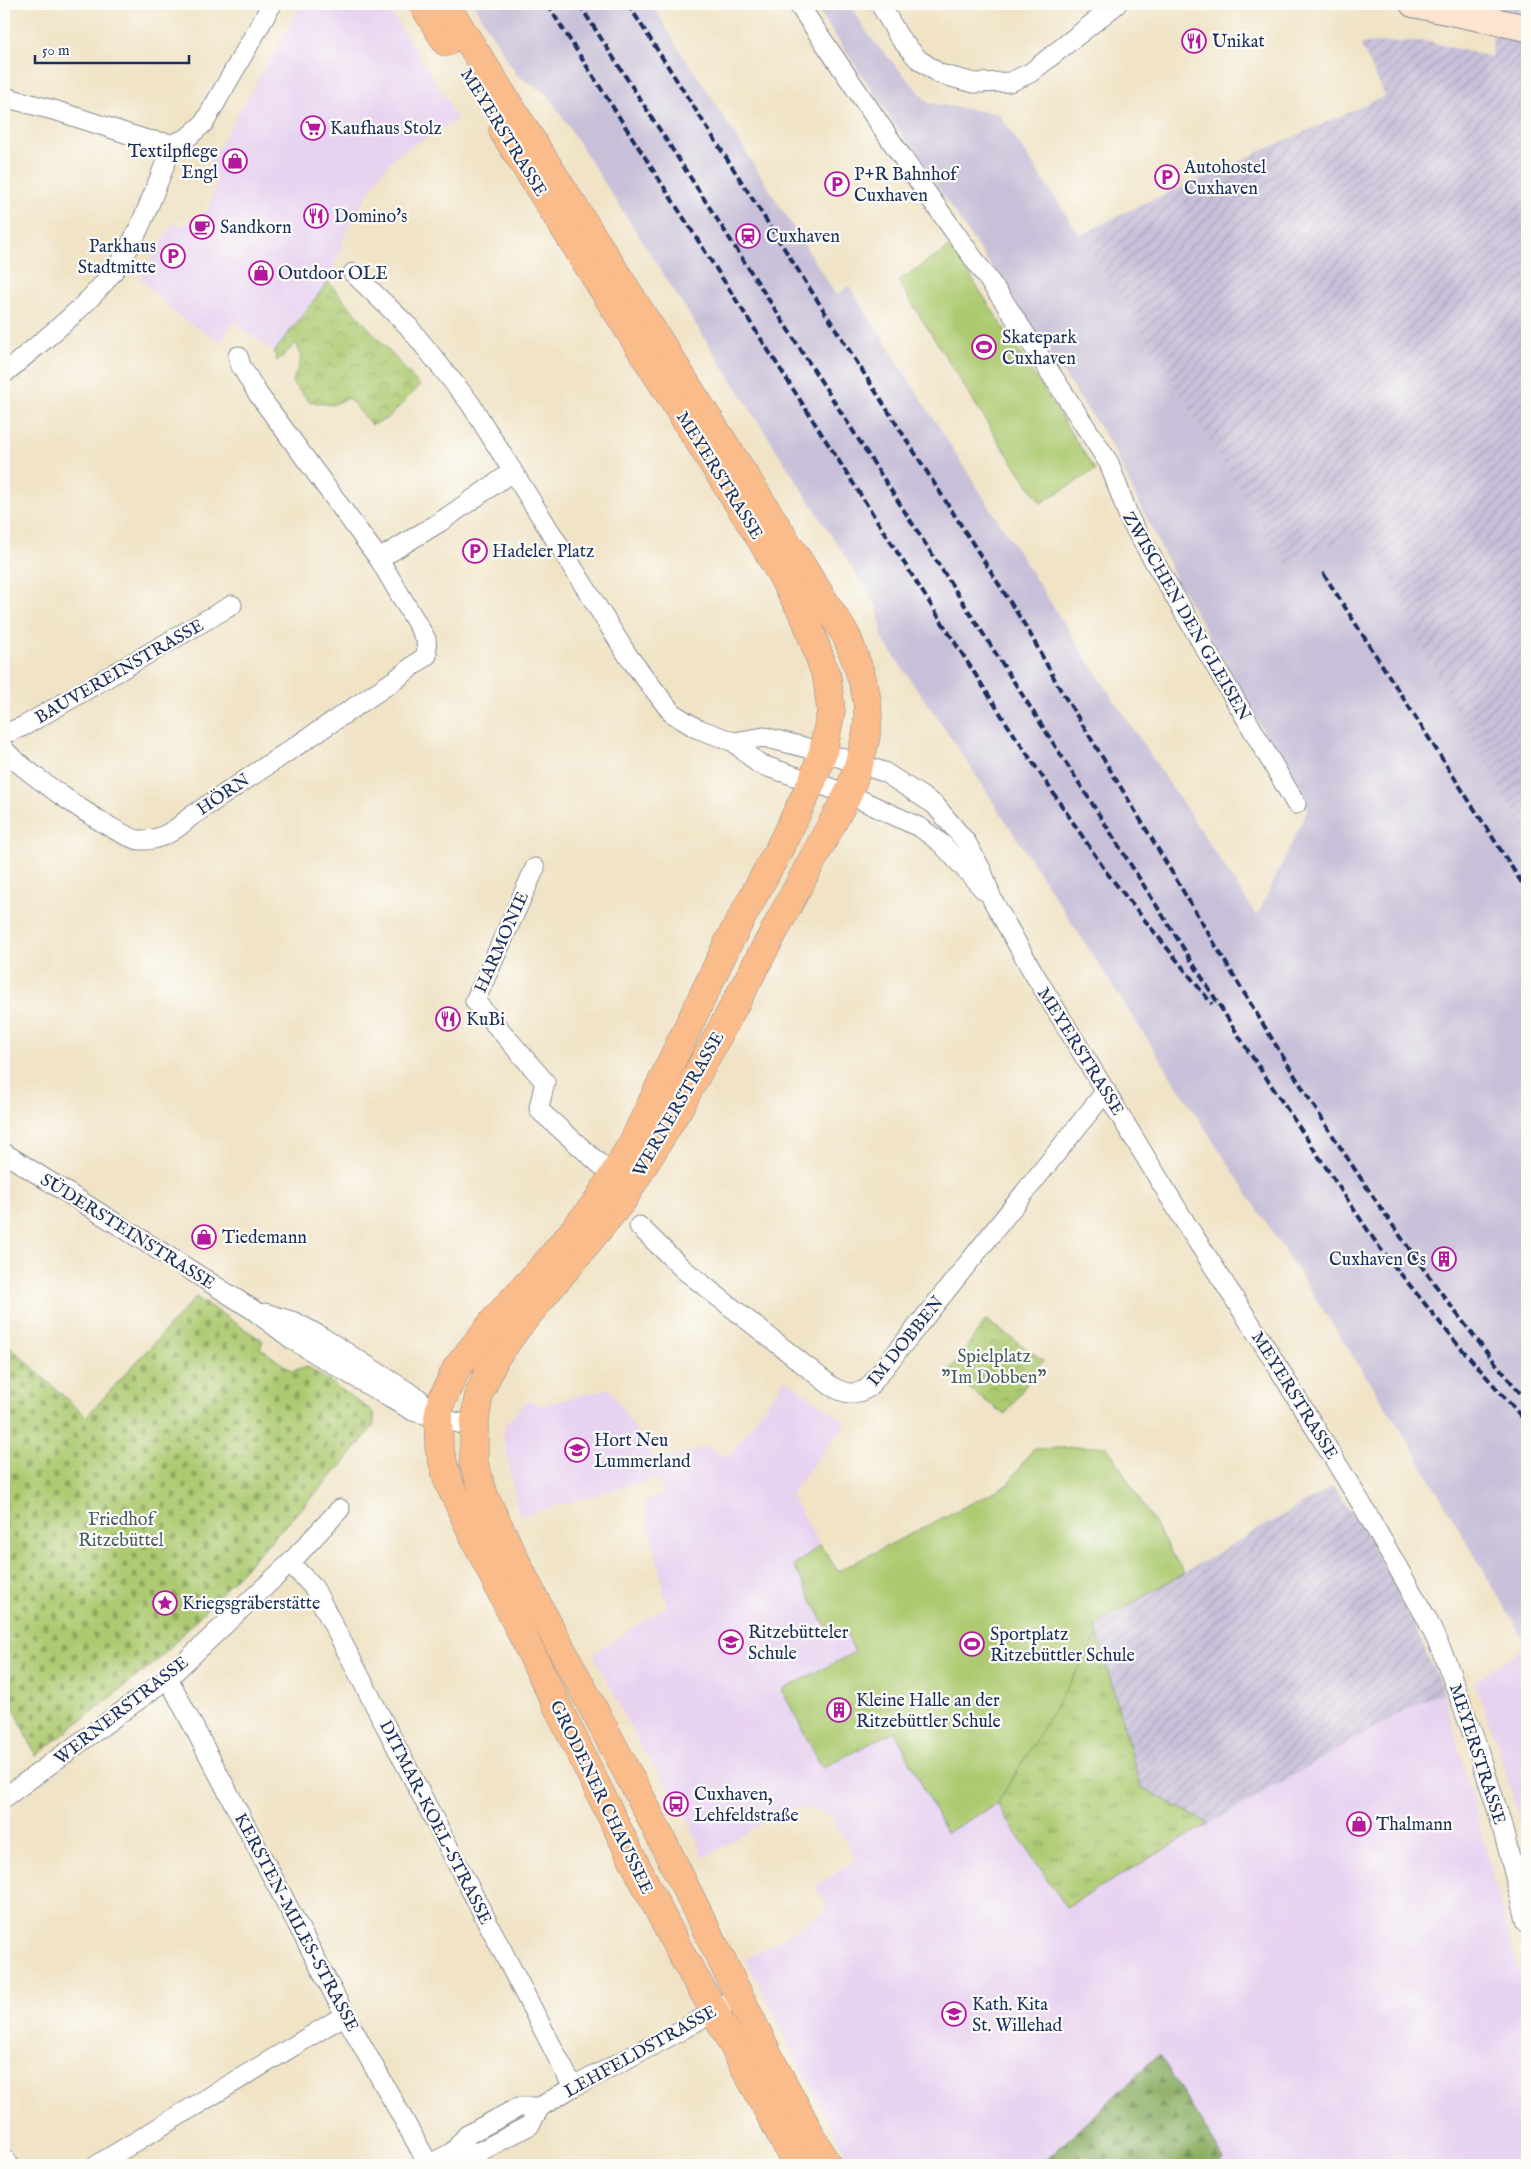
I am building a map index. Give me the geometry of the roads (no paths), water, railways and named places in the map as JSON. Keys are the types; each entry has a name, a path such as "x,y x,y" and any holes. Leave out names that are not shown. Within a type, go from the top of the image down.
{"main road":[{"name":"MEYERSTRASSE","path":"422,4 762,541 805,616 827,678 831,717 823,752 812,782"},
{"name":"MEYERSTRASSE","path":"445,4 847,637 863,682 868,716 860,762"},
{"name":"WERNERSTRASSE","path":"438,1418 441,1402 447,1387 460,1364 497,1317 545,1265 592,1209 622,1183 680,1106 848,794 860,762"},
{"name":"WERNERSTRASSE","path":"474,1427 479,1394 495,1358 517,1328 622,1201 622,1183 660,1090 729,941 779,850 812,782"},
{"name":"GRODENER CHAUSSEE","path":"438,1418 438,1447 452,1490 628,1852 681,1954 714,2010 797,2165"},
{"name":"GRODENER CHAUSSEE","path":"474,1427 474,1464 485,1498 532,1594 642,1800 772,2064 827,2165"}],"street":[{"path":"4,98 57,111 147,140 173,144 187,138 204,123 272,4"},
{"name":"ZWISCHEN DEN GLEISEN","path":"798,4 926,192 1003,300 1109,462 1130,520 1296,804"},
{"path":"880,4 899,37 918,58 940,74 974,83 1010,82 1030,73 1117,4"},
{"path":"1413,4 1488,12 1527,28"},
{"path":"4,374 89,299 109,278 134,237 173,144"},
{"path":"353,273 408,326 470,403 628,656 663,703 682,720 696,728 734,742 759,764 812,782"},
{"path":"238,356 241,366 258,394 379,559 440,522 512,472"},
{"name":"HÖRN","path":"4,749 40,779 115,830 135,840 142,841 158,838 175,831 190,817 414,666 427,655 426,639 379,559"},
{"name":"BAUVEREINSTRASSE","path":"4,734 24,726 232,605"},
{"path":"734,742 764,737 860,762"},
{"name":"MEYERSTRASSE","path":"860,762 884,772 935,805 966,842 982,871 992,899 1033,972 1188,1227 1263,1342 1366,1510 1427,1619 1446,1662 1476,1743 1499,1815 1527,1923"},
{"name":"MEYERSTRASSE","path":"812,782 848,794 921,828 942,844 992,899"},
{"name":"HARMONIE","path":"535,868 475,1001 546,1082 539,1107 540,1111 622,1183"},
{"name":"IM DOBBEN","path":"639,1226 683,1269 824,1380 840,1391 848,1394 858,1394 868,1388 1106,1091"},
{"name":"SÜDERSTEINSTRASSE","path":"4,1153 252,1309 293,1340 390,1398 413,1411 474,1427"},
{"name":"WERNERSTRASSE","path":"4,1798 168,1678 290,1563 340,1509"},
{"name":"DITMAR-KOEL-STRASSE","path":"290,1563 314,1588 573,2087"},
{"name":"KERSTEN-MILES-STRASSE","path":"168,1678 345,2015 429,2165"},
{"name":"LEHFELDSTRASSE","path":"429,2165 453,2152 479,2152 530,2125 540,2107 740,1996"},
{"path":"97,2165 345,2015"},
{"path":"4,2158 9,2165"}],"railway":[{"path":"547,4 1007,724 1107,873 1212,1004"},
{"path":"579,4 1093,805 1247,1049 1379,1247 1454,1340 1527,1423"},
{"path":"628,4 1028,630 1060,689 1281,1054 1338,1144 1397,1232 1460,1318 1527,1401"},
{"path":"1323,573 1527,891"}],"place":[{"name":"Unikat","path":"1194,41"},
{"name":"Kaufhaus Stolz","path":"313,128"},
{"name":"Textilpflege Engl","path":"235,161"},
{"name":"Autohostel Cuxhaven","path":"1167,177"},
{"name":"P+R Bahnhof Cuxhaven","path":"837,184"},
{"name":"Domino's","path":"316,216"},
{"name":"Sandkorn","path":"202,227"},
{"name":"Cuxhaven","path":"748,236"},
{"name":"Parkhaus Stadtmitte","path":"173,256"},
{"name":"Outdoor OLE","path":"261,273"},
{"name":"Skatepark Cuxhaven","path":"984,347"},
{"name":"Hadeler Platz","path":"475,551"},
{"name":"KuBi","path":"448,1019"},
{"name":"Tiedemann","path":"204,1237"},
{"name":"Cuxhaven Cs","path":"1444,1259"},
{"name":"Hort Neu Lummerland","path":"577,1450"},
{"name":"Kriegsgräberstätte","path":"165,1603"},
{"name":"Ritzebütteler Schule","path":"731,1642"},
{"name":"Sportplatz Ritzebüttler Schule","path":"972,1644"},
{"name":"Kleine Halle an der Ritzebüttler Schule","path":"839,1710"},
{"name":"Cuxhaven, Lehfeldstraße","path":"676,1804"},
{"name":"Thalmann","path":"1359,1824"},
{"name":"Kath. Kita St. Willehad","path":"954,2014"}],"park label":[{"name":"Spielplatz \"Im Dobben\"","path":"994,1366"},
{"name":"Friedhof Ritzebüttel","path":"121,1529"}]}
